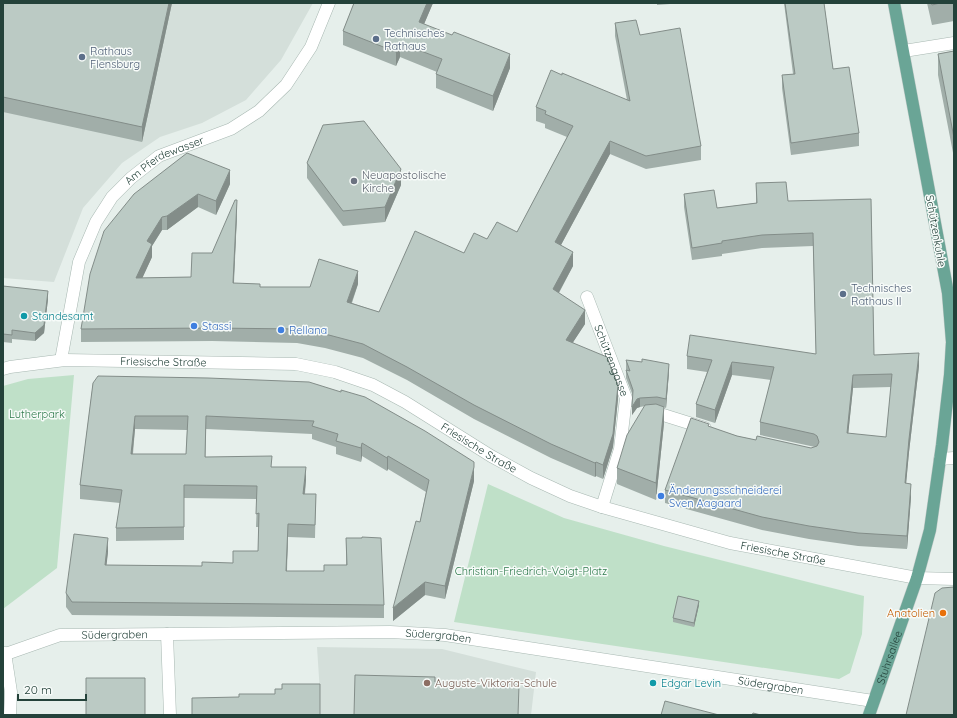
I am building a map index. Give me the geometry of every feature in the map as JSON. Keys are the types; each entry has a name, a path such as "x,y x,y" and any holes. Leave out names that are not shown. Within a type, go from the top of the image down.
{"main road":[{"name":"Schützenkuhle","path":"894,3 948,293 952,342 950,375 930,530 917,578"},
{"name":"Stuhrsallee","path":"869,715 917,578"}],"street":[{"name":"Am Pferdewasser","path":"61,360 79,262 96,222 112,197 131,178 159,156 231,129 259,111 286,85 311,47 329,3"},
{"path":"904,51 954,43"},
{"name":"Schützengasse","path":"587,297 626,398 620,449 602,507"},
{"name":"Friesische Straße","path":"3,369 61,360 296,364 335,372 373,385 405,402 491,456 531,478 570,496 602,507 730,543 917,578 954,579"},
{"name":"Schützengasse","path":"620,449 641,414 657,413 718,432"},
{"path":"940,459 954,458"},
{"name":"Südergraben","path":"4,654 60,634 390,632 445,635 873,701"},
{"path":"167,634 170,715"},
{"path":"4,654 11,692 10,715"}],"shaded area":[{"path":"3,3 313,3 281,60 246,100 202,123 160,137 122,163 83,208 54,282 3,278"},
{"name":"Auguste-Viktoria-Schule","path":"317,647 442,649 536,672 531,715 279,715 320,693"}],"green space":[{"name":"Lutherpark","path":"74,375 57,568 3,609 3,386 28,379"},
{"name":"Christian-Friedrich-Voigt-Platz","path":"488,484 564,518 664,546 864,596 862,634 850,673 839,679 454,622"}],"building":[{"name":"Rathaus Flensburg","path":"3,3 169,3 142,127 3,97"},
{"path":"354,3 427,3 419,22 452,35 454,32 510,54 493,96 436,74 442,59 400,43 396,52 343,31"},
{"path":"785,3 824,3 833,69 849,67 859,133 791,143 782,75 795,74"},
{"path":"636,20 640,35 680,28 701,146 646,156 610,141 555,242 573,252 553,289 585,310 566,340 607,357 618,385 613,434 603,465 551,444 474,405 363,344 325,334 297,329 81,329 90,274 104,231 134,194 187,153 230,170 216,201 198,194 167,216 162,217 147,241 152,244 136,278 191,277 192,253 212,253 235,200 237,200 233,283 260,284 260,287 310,287 319,259 358,271 347,302 379,312 415,231 464,253 474,233 487,239 497,222 517,232 573,126 545,114 546,111 536,107 551,70 562,75 562,73 630,101 615,23"},
{"path":"954,51 954,138 938,54"},
{"name":"Neuapostolische Kirche","path":"364,121 401,169 385,207 343,211 307,163 323,125"},
{"path":"786,182 788,201 871,199 874,355 919,353 905,483 911,484 907,536 858,533 809,526 762,517 665,490 691,418 709,424 708,426 737,436 756,440 757,436 811,448 817,446 819,442 817,436 814,434 760,422 774,367 732,362 715,410 696,404 712,360 687,356 690,335 816,354 813,233 762,235 722,241 722,243 692,248 684,194 714,190 717,208 757,203 756,183","holes":["892,374 886,437 847,433 853,375"]},
{"name":"Standesamt","path":"3,286 48,291 44,325 35,333 12,330 12,335 3,334"},
{"path":"642,359 669,364 666,399 657,397 640,398 637,399 632,407 633,390 626,370 630,371 626,360 642,362"},
{"path":"98,376 309,382 341,392 341,390 365,397 425,431 474,462 445,586 425,582 393,608 416,521 420,522 429,480 362,443 361,448 336,441 338,434 312,426 314,421 206,416 205,457 272,456 271,467 306,467 303,494 316,494 315,525 288,524 286,571 324,571 324,565 347,565 346,538 381,538 384,605 72,602 66,593 74,534 108,538 105,565 202,566 202,562 233,563 233,551 258,551 259,513 256,514 257,486 184,485 184,527 116,528 122,490 80,485 93,383","holes":["135,416 188,416 186,454 131,454"]},
{"path":"656,404 664,407 656,483 617,468 627,435 645,405"},
{"path":"954,587 954,715 906,715 935,593 942,588"},
{"path":"678,596 699,601 694,623 673,618"},
{"path":"355,675 435,677 435,682 519,685 518,715 354,715"},
{"path":"86,678 145,678 145,715 86,715"},
{"path":"282,684 320,684 320,715 192,715 192,698 239,697 239,694 275,694 275,689 282,689"},
{"path":"665,701 719,715 661,715"}],"place":[{"name":"Technisches Rathaus","path":"376,39"},
{"name":"Rathaus Flensburg","path":"82,57"},
{"name":"Neuapostolische Kirche","path":"354,181"},
{"name":"Technisches Rathaus II","path":"843,294"},
{"name":"Standesamt","path":"24,316"},
{"name":"Stassi","path":"194,326"},
{"name":"Rellana","path":"281,330"},
{"name":"Änderungsschneiderei Sven Aagaard","path":"661,496"},
{"name":"Anatolien","path":"943,613"},
{"name":"Auguste-Viktoria-Schule","path":"427,683"},
{"name":"Edgar Levin","path":"653,683"}]}
